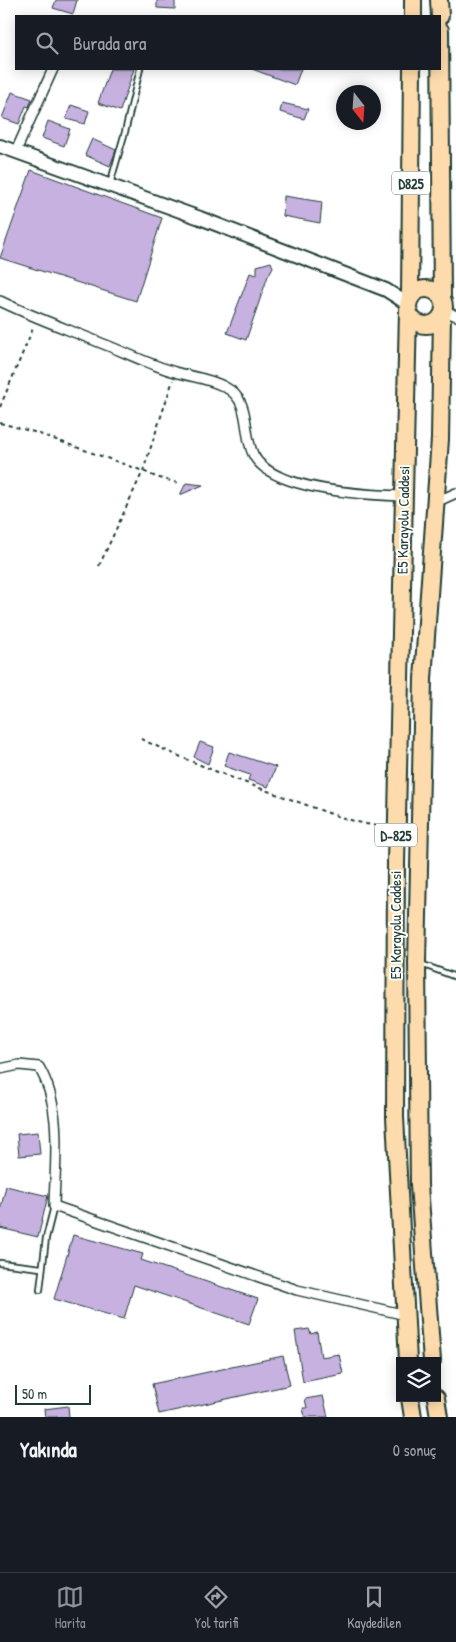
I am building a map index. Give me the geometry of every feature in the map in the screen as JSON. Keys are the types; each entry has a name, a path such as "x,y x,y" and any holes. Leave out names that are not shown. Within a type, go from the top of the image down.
{"highway":[{"path":"413,0 413,15"},
{"path":"440,0 440,15"},
{"name":"E5 Karayolu Caddesi","path":"408,1357 395,1116 396,828 409,304 412,70"},
{"name":"E5 Karayolu Caddesi","path":"432,1357 419,1185 417,963 423,679 440,439 446,310 441,70"},
{"path":"426,288 432,289 446,310 434,323 423,325 413,320 409,304 420,289 426,288"},
{"path":"411,1402 413,1417"},
{"path":"436,1402 438,1417"}],"street":[{"path":"16,152 53,70"},
{"path":"0,146 200,218 386,290 409,304"},
{"path":"0,301 37,318 175,372 205,378 231,390 243,404 253,454 260,463 289,482 365,495 404,496"},
{"path":"436,502 456,493"},
{"path":"0,1069 19,1065 39,1066 48,1083 56,1125 54,1206 297,1290 406,1315"}],"lane":[{"path":"109,186 126,132 140,70"},
{"path":"417,963 456,977"},
{"path":"40,1290 41,1268 54,1206"},
{"path":"0,1263 41,1268"}],"path":[{"path":"0,407 26,349 37,318"},
{"path":"99,566 143,471 175,372"},
{"path":"0,424 34,432 143,471 156,478 178,483"},
{"path":"141,739 178,756 358,824 396,828"}],"building":[{"path":"56,0 77,0 73,14 53,8"},
{"path":"157,0 175,0 175,9 157,8"},
{"path":"110,70 134,70 120,111 98,103"},
{"path":"255,70 301,70 295,85"},
{"path":"12,92 32,99 29,107 26,106 19,124 2,118"},
{"path":"282,103 308,109 304,119 280,112"},
{"path":"71,105 89,111 85,124 66,119"},
{"path":"48,121 70,129 64,146 42,138"},
{"path":"92,139 116,150 110,166 85,155"},
{"path":"31,170 162,218 136,301 0,258"},
{"path":"284,196 322,202 320,223 283,216"},
{"path":"271,262 273,267 268,276 246,340 227,333 250,273 257,275 257,266"},
{"path":"186,483 203,485 180,495"},
{"path":"200,742 214,747 208,764 194,757"},
{"path":"229,752 276,767 268,787 248,780 250,775 224,766"},
{"path":"38,1132 40,1154 19,1156 17,1134"},
{"path":"6,1186 48,1196 38,1237 0,1228 0,1211"},
{"path":"73,1235 143,1254 141,1260 258,1299 249,1324 134,1285 124,1319 54,1299"},
{"path":"309,1329 311,1334 317,1332 321,1357 339,1354 343,1374 303,1382 295,1331"},
{"path":"283,1356 290,1385 159,1414 152,1384"},
{"path":"323,1396 328,1417 305,1417 303,1408 307,1408 305,1399"},
{"path":"68,1406 69,1417 45,1417 44,1409"}]}
